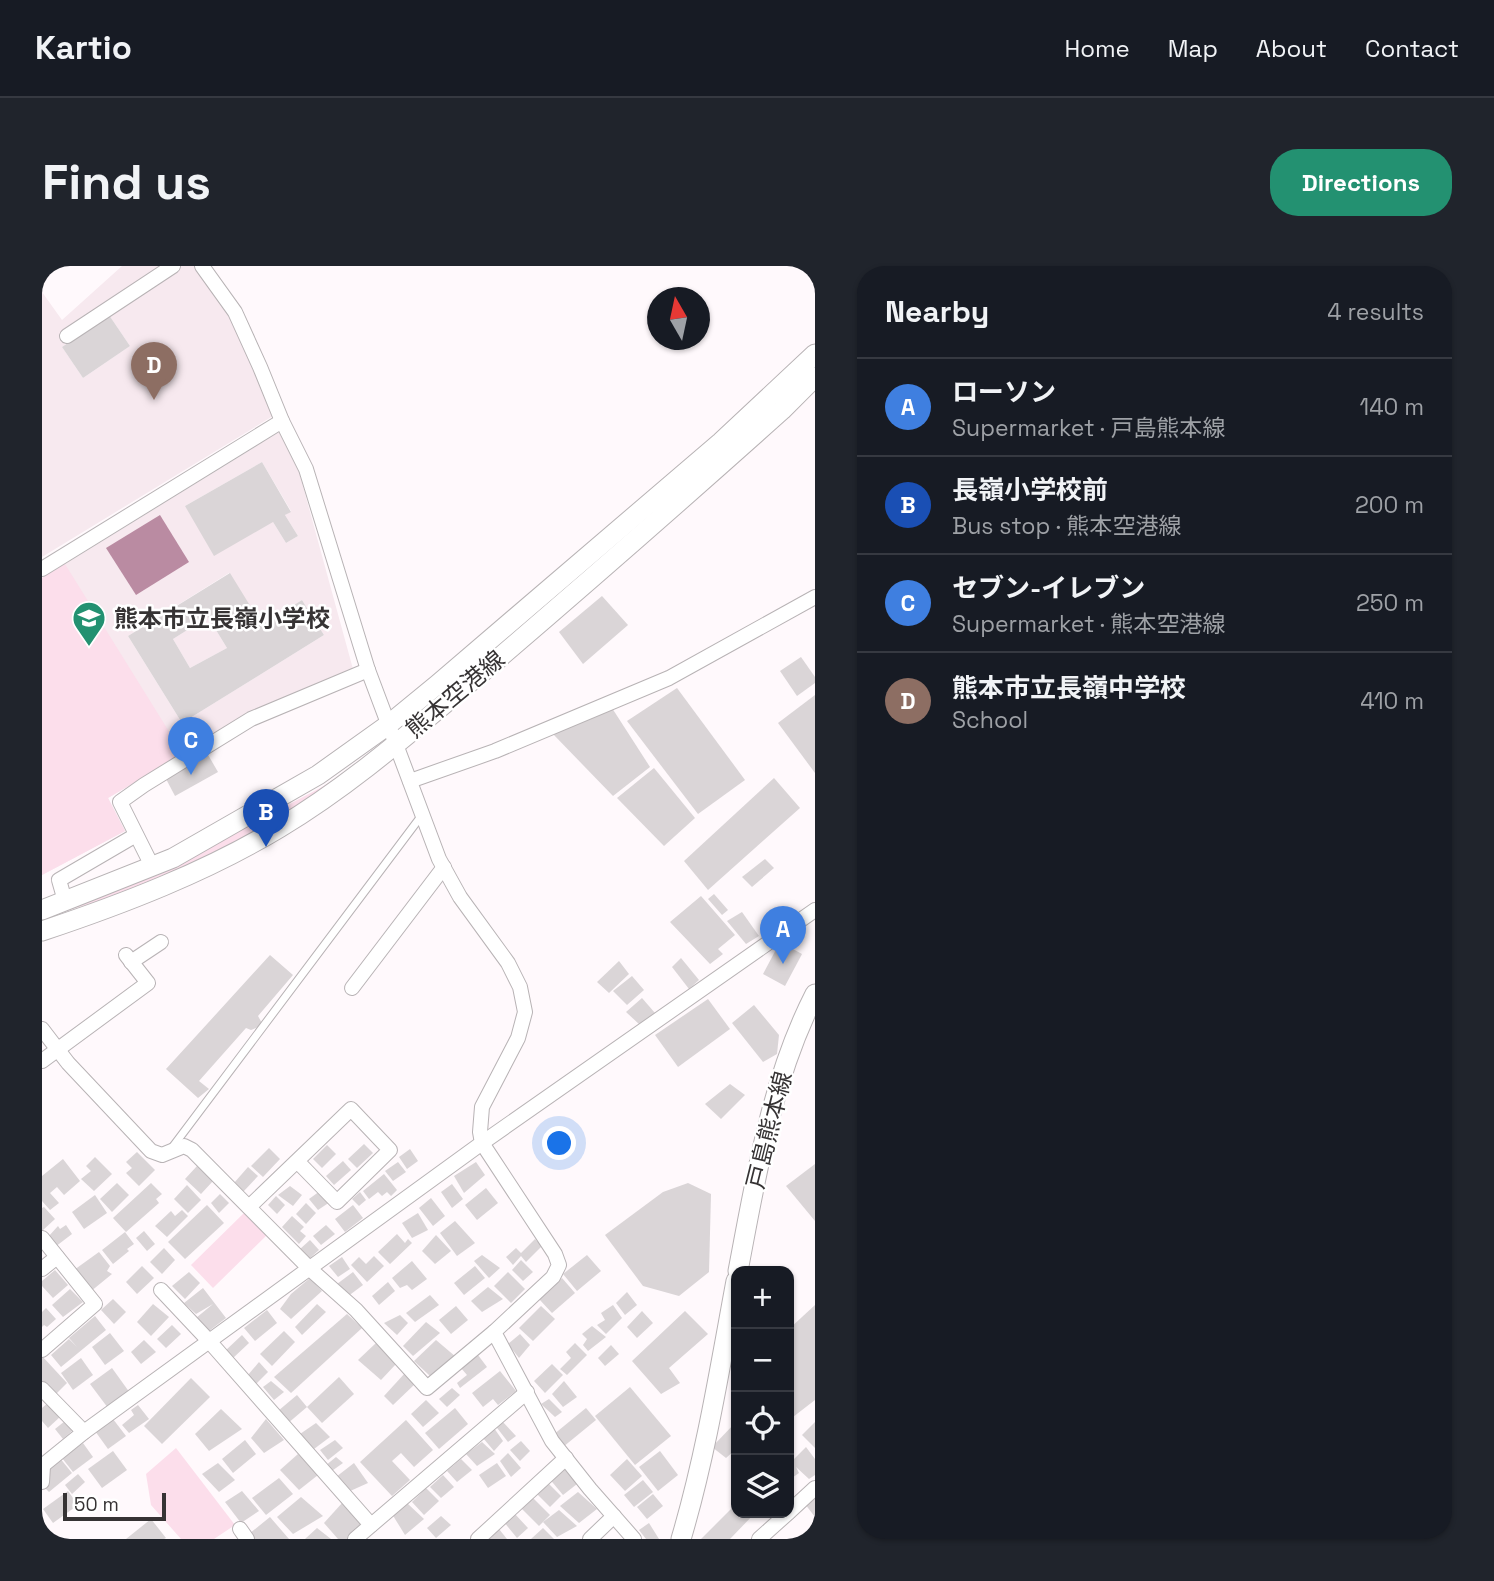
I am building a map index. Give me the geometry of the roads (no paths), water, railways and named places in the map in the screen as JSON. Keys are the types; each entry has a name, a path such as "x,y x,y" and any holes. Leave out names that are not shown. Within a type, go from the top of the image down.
{"main road":[{"name":"熊本空港線","path":"42,910 173,858 318,775 388,725 721,442 815,354"},
{"name":"熊本空港線","path":"42,931 218,862 278,829 326,798 396,745 701,483 815,377"},
{"name":"戸島熊本線","path":"739,1266 761,1154 786,1059 815,994"},
{"path":"681,1539 710,1417 731,1306"}],"street":[{"path":"67,336 173,266"},
{"path":"42,1029 57,1050 151,1152 162,1155 184,1146 192,1150 310,1269 356,1310 427,1388 494,1332 553,1277 559,1265 555,1254 482,1143 480,1132 482,1107 518,1038 525,1013 520,987 508,963 460,897 444,867 368,670 306,469 235,312 202,266"},
{"path":"42,569 282,421"},
{"path":"410,781 495,751 669,678 815,597"},
{"path":"152,866 120,802 251,719 368,670"},
{"path":"65,901 59,880 136,835"},
{"path":"352,988 444,867"},
{"path":"42,1482 42,1466 84,1432 482,1143 815,910"},
{"path":"42,1061 148,983 128,958 161,942"},
{"path":"249,1208 297,1161 351,1109 390,1150 337,1202 297,1161"},
{"path":"42,1238 95,1304 42,1350"},
{"path":"42,1269 57,1257"},
{"path":"162,1290 372,1525"},
{"path":"494,1332 552,1441 634,1539"},
{"path":"42,1389 84,1432"},
{"path":"358,1538 527,1392"},
{"path":"478,1539 566,1458"},
{"path":"794,1507 815,1488"},
{"path":"590,1539 614,1516"},
{"path":"759,1539 782,1518"}],"lane":[{"path":"169,1152 422,815"}],"place":[{"name":"熊本市立長嶺中学校","path":"154,400"},
{"name":"熊本市立長嶺小学校","path":"89,648"},
{"name":"セブン-イレブン","path":"191,775"},
{"name":"長嶺小学校前","path":"266,847"},
{"name":"ローソン","path":"783,964"}]}
